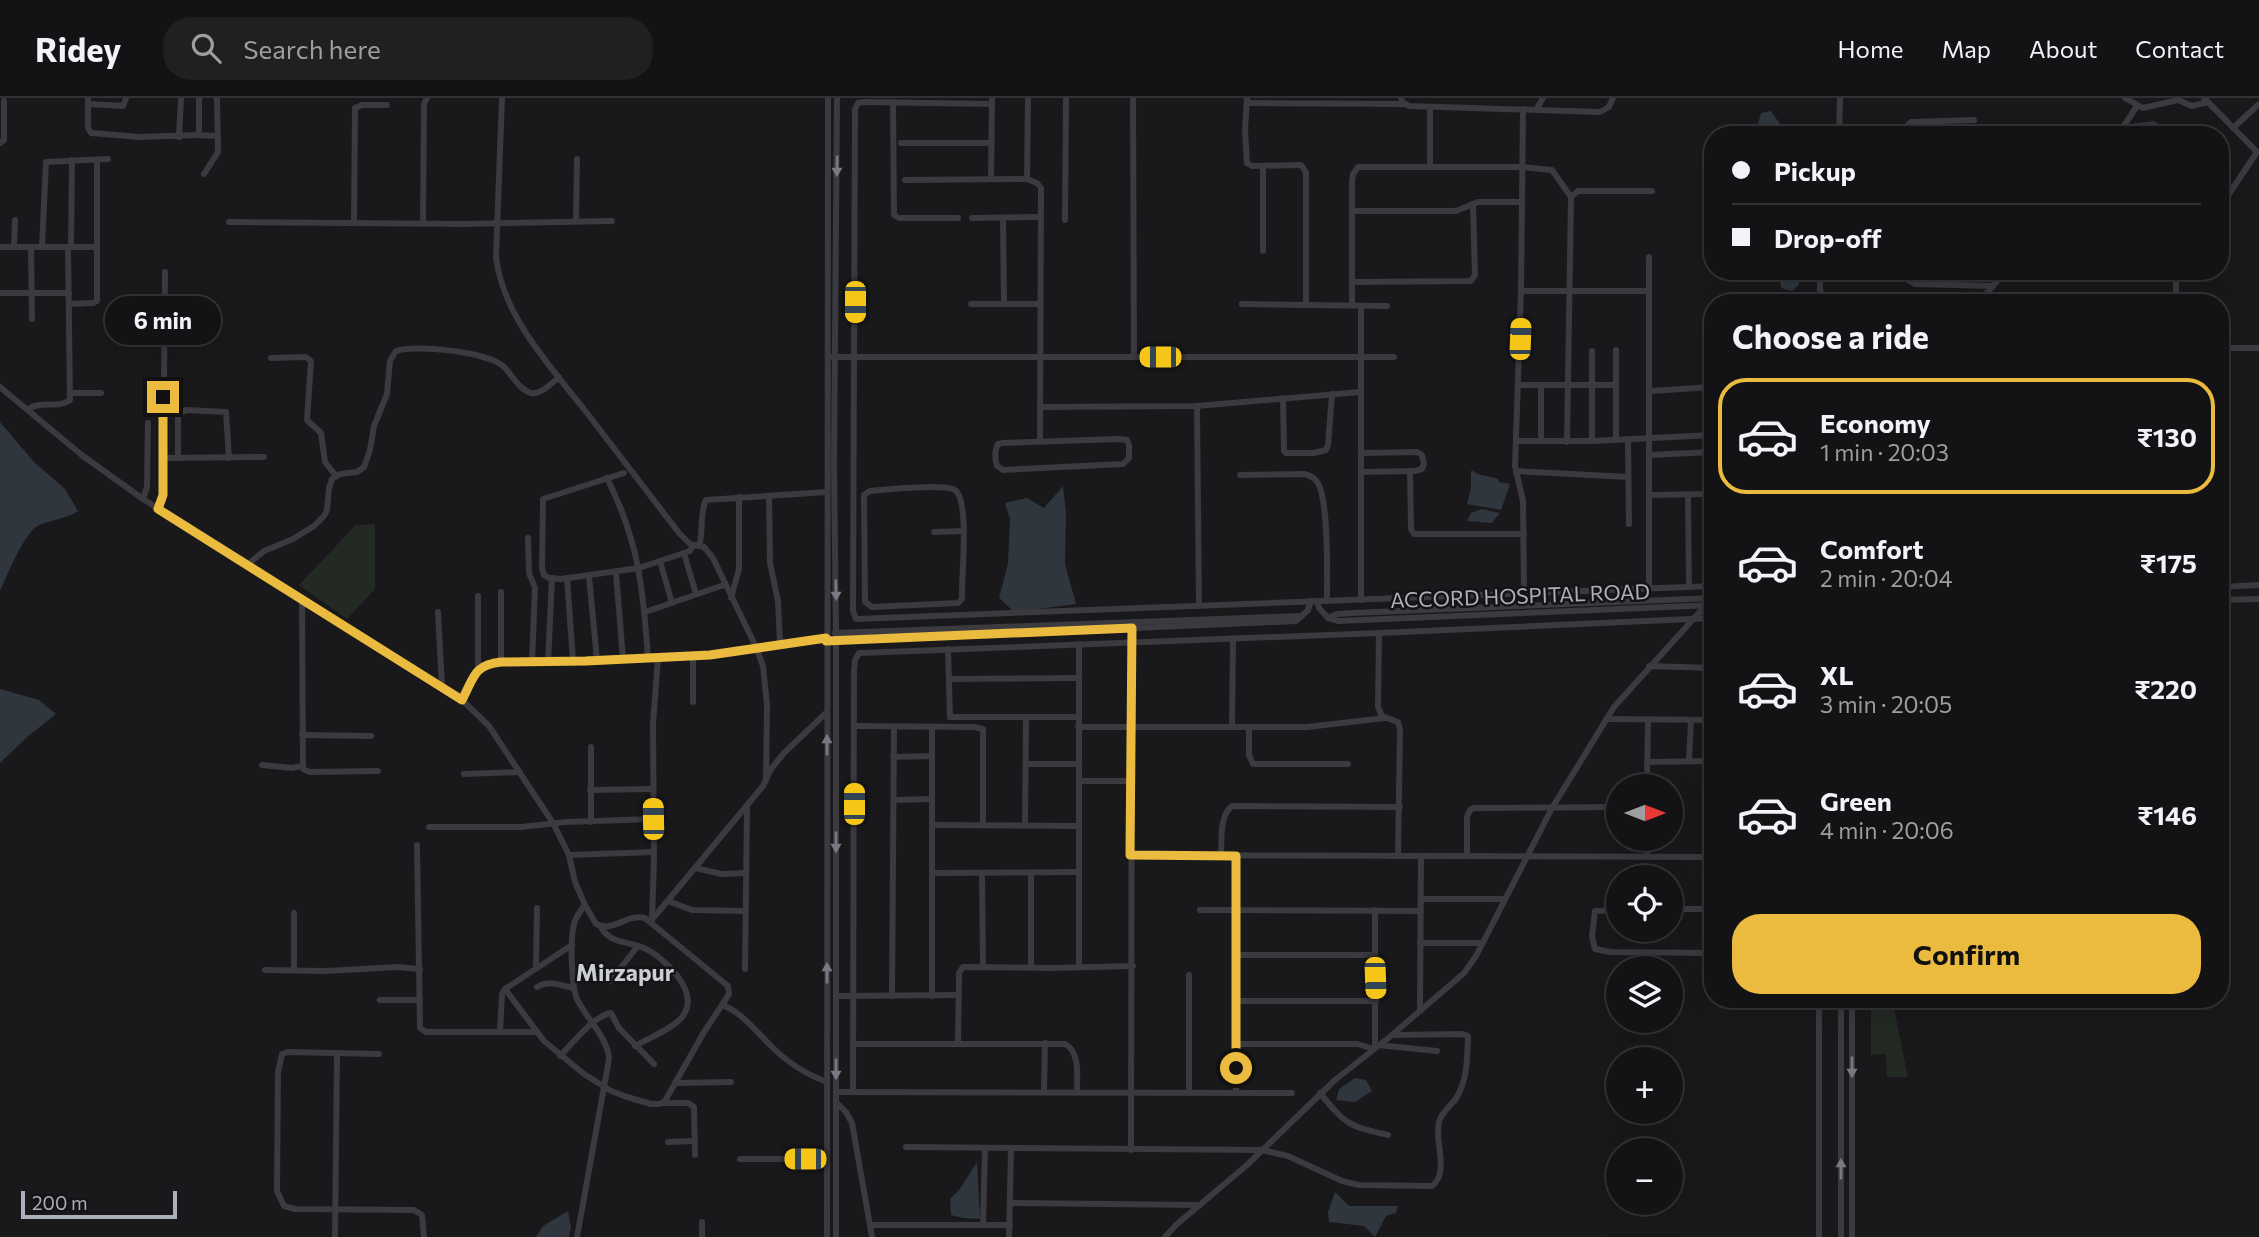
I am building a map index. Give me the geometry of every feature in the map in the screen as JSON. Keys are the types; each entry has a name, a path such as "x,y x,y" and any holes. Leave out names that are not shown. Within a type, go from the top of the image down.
{"street":[{"path":"126,98 123,106 88,101 88,130 94,134 139,137 218,136"},
{"path":"180,136 181,98"},
{"path":"197,135 199,98"},
{"path":"204,174 217,155 217,98"},
{"path":"423,223 424,104 427,98"},
{"path":"502,98 497,267 507,295 530,339 679,533 709,552 763,666 766,685 766,781"},
{"path":"828,98 836,637 836,1237"},
{"path":"827,1237 827,492 837,98"},
{"path":"1027,179 1028,98"},
{"path":"1065,220 1066,98"},
{"path":"1133,98 1134,357"},
{"path":"1536,110 1544,98"},
{"path":"1306,305 1306,172 1301,165 1252,166 1247,163 1245,130 1248,100 1403,101 1430,107 1600,112 1609,107 1613,98"},
{"path":"1839,126 1840,98"},
{"path":"2125,98 2146,108 2178,100 2192,107 2206,100 2258,153 2229,195"},
{"path":"0,143 4,140 4,101"},
{"path":"991,179 992,101 860,102 855,109 853,611 854,617 859,620 1704,586"},
{"path":"893,103 894,215 911,219 958,218"},
{"path":"2233,128 2259,103"},
{"path":"354,222 355,108 362,105 387,105"},
{"path":"2124,126 2137,106"},
{"path":"1430,107 1430,166"},
{"path":"1523,109 1516,471 1523,501 1524,592"},
{"path":"1907,126 1911,122 1974,120"},
{"path":"901,143 992,143"},
{"path":"42,247 44,164 50,160 108,159"},
{"path":"576,221 577,159"},
{"path":"28,410 38,405 66,403 70,400 72,160"},
{"path":"69,304 96,302 97,160"},
{"path":"1263,251 1264,166"},
{"path":"1352,305 1353,174 1358,167 1522,167 1552,170 1571,197 1567,442"},
{"path":"905,180 1027,179 1041,188 1040,441"},
{"path":"1571,197 1578,191 1652,191"},
{"path":"1353,211 1456,211 1473,204 1522,202"},
{"path":"1352,282 1473,279 1473,204"},
{"path":"972,218 1041,217"},
{"path":"1003,218 1004,304"},
{"path":"15,220 15,247"},
{"path":"229,222 498,224 612,221"},
{"path":"0,247 96,247"},
{"path":"31,247 32,319"},
{"path":"1649,257 1649,588"},
{"path":"158,509 163,495 165,272"},
{"path":"1820,280 1820,292 1823,294"},
{"path":"1908,280 1915,285 1993,286"},
{"path":"1986,294 1998,280"},
{"path":"1521,291 1649,290"},
{"path":"0,293 69,293"},
{"path":"971,304 1041,304"},
{"path":"1242,304 1387,306"},
{"path":"1361,306 1361,600"},
{"path":"247,565 257,555 293,540 321,520 327,510 330,483 336,476 357,472 367,462 374,426 388,389 390,361 399,350 431,348 492,360 503,366 523,388 532,393 538,393 559,377"},
{"path":"2229,348 2259,348"},
{"path":"1616,350 1616,440"},
{"path":"1592,351 1592,441"},
{"path":"271,358 306,357 311,360 307,420 321,433 325,462 336,476"},
{"path":"831,357 1394,357"},
{"path":"1518,385 1616,385"},
{"path":"1541,385 1541,441"},
{"path":"0,387 83,456 143,499 462,700 489,726 553,823 569,855 575,882 596,924 614,940 650,951 673,970 683,983 686,1001 681,1019 635,1046"},
{"path":"1650,391 1704,388"},
{"path":"1040,407 1197,406 1362,392"},
{"path":"71,393 101,393"},
{"path":"1283,398 1284,450 1286,453 1314,453 1326,450 1328,445 1332,394"},
{"path":"1197,406 1199,606"},
{"path":"178,458 178,417 180,412 186,410 226,412 229,458"},
{"path":"163,417 178,417"},
{"path":"143,499 147,487 148,423"},
{"path":"1516,440 1567,442 1704,436"},
{"path":"1127,440 1129,458 1123,464 1003,470 997,466 995,455 998,444 1040,441 1127,440"},
{"path":"1628,440 1629,524"},
{"path":"1361,453 1420,452 1423,459 1422,469 1362,472"},
{"path":"1650,455 1704,452"},
{"path":"163,458 264,457"},
{"path":"1410,471 1410,529 1414,534 1524,534"},
{"path":"1516,471 1628,477"},
{"path":"624,473 543,499 543,572 546,577 567,578 616,573 684,553 696,546 702,536 704,502 710,499 827,492"},
{"path":"1240,475 1304,474 1317,480 1325,525 1327,601"},
{"path":"607,478 627,523 639,568 648,658"},
{"path":"903,488 954,489 962,502 962,599 954,605 868,605 864,598 865,544 864,495 870,491 903,488"},
{"path":"1688,494 1689,587"},
{"path":"1650,495 1704,494"},
{"path":"769,496 770,563 778,601 780,644"},
{"path":"731,598 739,569 739,497"},
{"path":"934,532 963,531"},
{"path":"528,538 529,573 535,588 532,662"},
{"path":"854,544 865,544"},
{"path":"684,553 696,594"},
{"path":"660,561 672,603"},
{"path":"616,573 623,659"},
{"path":"589,576 597,660"},
{"path":"548,662 552,578"},
{"path":"567,578 573,661"},
{"path":"645,612 724,585"},
{"path":"2229,587 2259,585"},
{"path":"501,592 501,662"},
{"path":"462,700 478,669 478,596"},
{"path":"1314,601 1328,618 1352,613 1704,598"},
{"path":"2229,600 2259,598"},
{"path":"302,599 304,771 378,771"},
{"path":"836,637 1296,621 1314,601"},
{"name":"ACCORD HOSPITAL ROAD","path":"1328,618 1338,621 1704,605"},
{"path":"1165,1237 1262,1150 1320,1093 1392,1035 1471,965 1552,808 1606,719 1649,666 1704,611"},
{"path":"438,612 442,687"},
{"path":"478,669 488,663 501,662 729,654 756,647 836,637 1302,616"},
{"path":"853,1091 856,655 864,652 1704,618"},
{"path":"1132,628 1132,1150"},
{"path":"1379,633 1377,701 1385,718"},
{"path":"1232,727 1233,638"},
{"path":"1079,644 1079,967"},
{"path":"948,649 950,727"},
{"path":"693,656 693,702"},
{"path":"651,921 654,852 653,724 658,657"},
{"path":"1649,666 1704,668"},
{"path":"949,678 1079,678"},
{"path":"651,921 766,781 773,765 827,712"},
{"path":"950,717 1079,717"},
{"path":"1025,825 1026,717"},
{"path":"1079,727 1320,726 1385,718 1398,722 1398,856"},
{"path":"1606,719 1704,720"},
{"path":"1647,774 1648,719"},
{"path":"1689,761 1691,720"},
{"path":"854,726 983,729 983,825"},
{"path":"892,996 894,727"},
{"path":"932,727 932,996"},
{"path":"1249,727 1249,755 1253,764 1348,764"},
{"path":"302,735 371,736"},
{"path":"591,822 592,747"},
{"path":"893,757 932,756"},
{"path":"1647,762 1704,761"},
{"path":"1026,764 1079,764"},
{"path":"262,765 292,768 302,766"},
{"path":"464,774 520,772"},
{"path":"1079,781 1131,781"},
{"path":"590,790 653,789"},
{"path":"894,800 932,799"},
{"path":"745,969 747,805"},
{"path":"1221,856 1223,820 1228,808 1232,806 1400,807"},
{"path":"1467,856 1467,817 1470,810 1486,807 1606,807"},
{"path":"429,827 521,827 653,819"},
{"path":"932,825 1078,826"},
{"path":"416,845 419,1000 423,1031 537,1032"},
{"path":"1647,851 1647,857"},
{"path":"569,855 654,852"},
{"path":"1130,855 1704,857"},
{"path":"1236,856 1236,1093"},
{"path":"1420,1011 1421,857"},
{"path":"695,868 722,874 745,873"},
{"path":"932,873 1078,872"},
{"path":"982,873 982,967"},
{"path":"1031,873 1031,968"},
{"path":"1421,899 1503,900"},
{"path":"668,901 698,910 745,911"},
{"path":"577,1237 606,1088 609,1053 573,988 574,921 585,905"},
{"path":"536,968 537,908"},
{"path":"1683,909 1704,909"},
{"path":"1200,910 1421,911"},
{"path":"1375,910 1375,1047"},
{"path":"1606,911 1595,911 1592,942 1595,950 1704,953"},
{"path":"294,913 294,970"},
{"path":"601,927 613,926 635,916 645,918 728,986 729,993 724,1002 662,1103"},
{"path":"1420,943 1481,943"},
{"path":"500,1032 502,994 505,989 572,945"},
{"path":"610,981 638,946"},
{"path":"1236,955 1374,955"},
{"path":"958,1043 961,969 1133,966"},
{"path":"265,970 397,967 420,969"},
{"path":"1189,975 1189,1092"},
{"path":"537,987 542,983 549,983 573,988"},
{"path":"505,989 537,1032 560,1056 606,1088 651,1104 693,1105 695,1155"},
{"path":"836,996 958,995"},
{"path":"380,1000 419,1000"},
{"path":"1237,1001 1376,1001"},
{"path":"724,1002 725,1006 740,1013 796,1067 827,1082"},
{"path":"1819,1008 1819,1237"},
{"path":"1841,1008 1841,1237"},
{"path":"1852,1008 1852,1237"},
{"path":"560,1056 593,1024 611,1013 618,1028 654,1064"},
{"path":"906,1147 1262,1150 1298,1160 1359,1185 1416,1187 1436,1184 1440,1173 1438,1123 1464,1082 1468,1066 1468,1036 1392,1035"},
{"path":"853,1044 1065,1044 1075,1053 1077,1091"},
{"path":"1044,1091 1045,1044"},
{"path":"1236,1044 1358,1044 1437,1051"},
{"path":"379,1054 282,1054 277,1099 276,1180 280,1200 284,1206 295,1209 414,1210 422,1215 424,1237"},
{"path":"334,1237 337,1054"},
{"path":"675,1083 731,1082"},
{"path":"836,1092 1292,1093"},
{"path":"1320,1093 1339,1116 1351,1125 1388,1135"},
{"path":"836,1102 852,1123 872,1237"},
{"path":"668,1142 695,1141"},
{"path":"984,1224 985,1149"},
{"path":"1009,1237 1011,1149"},
{"path":"740,1158 827,1159"},
{"path":"1010,1203 1199,1205"},
{"path":"702,1222 702,1237"},
{"path":"870,1225 1010,1225"}],"shaded area":[{"path":"1771,111 1781,126 1759,126 1761,113"},
{"path":"2153,121 2163,126 2128,126"},
{"path":"1780,280 1799,280 1799,285 1792,291 1781,288"},
{"path":"0,422 34,462 65,489 78,511 40,525 31,532 0,591"},
{"path":"1471,471 1510,484 1501,510 1467,504"},
{"path":"1063,486 1066,512 1065,564 1076,604 1014,612 999,598 1008,563 1010,519 1005,503 1027,498 1044,508"},
{"path":"1482,509 1500,513 1492,523 1467,521 1471,513"},
{"path":"375,524 375,589 347,619 299,585 356,525"},
{"path":"0,689 39,700 56,714 0,763"},
{"path":"1871,1008 1894,1008 1908,1077 1887,1077 1886,1054 1871,1055"},
{"path":"1355,1078 1366,1080 1372,1091 1355,1102 1336,1100 1339,1089"},
{"path":"977,1162 980,1219 951,1215 950,1199 960,1189"},
{"path":"1335,1192 1349,1206 1398,1206 1396,1213 1386,1216 1375,1237 1364,1226 1329,1222 1328,1212"},
{"path":"568,1211 571,1227 569,1237 536,1237 543,1226"}],"district":[{"name":"Mirzapur","path":"625,972"}],"route":[{"path":"163,397 163,495 158,509 462,700 478,669 488,663 729,654 756,647 826,638 826,641 1132,628 1130,855 1236,856 1236,1068"}]}
